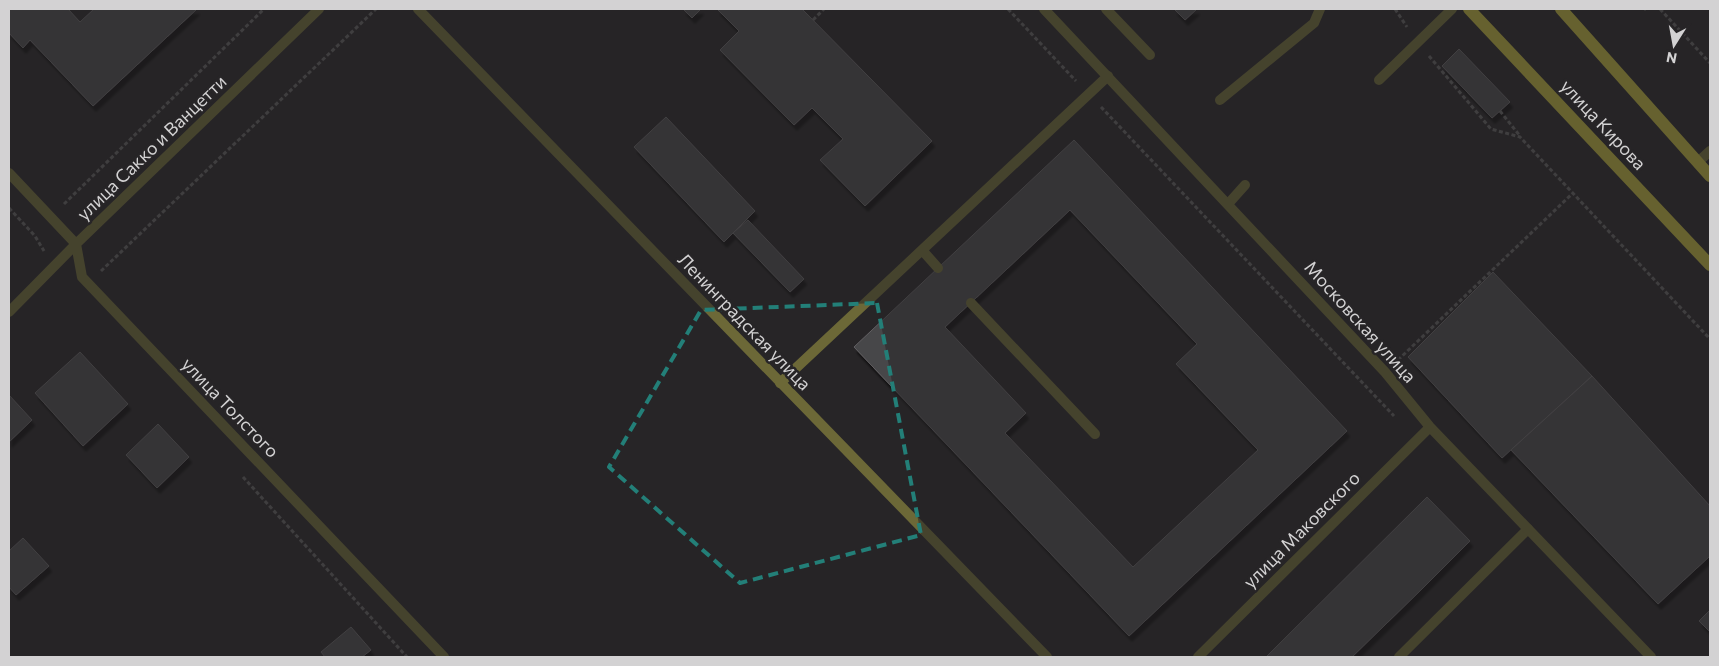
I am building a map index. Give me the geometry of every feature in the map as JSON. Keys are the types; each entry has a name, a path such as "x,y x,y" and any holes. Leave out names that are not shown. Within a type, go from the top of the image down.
{"main road":[{"name":"улица Кирова","path":"1469,9 1710,264"},
{"path":"1561,9 1710,176"}],"street":[{"name":"улица Сакко и Ванцетти","path":"9,312 76,244 319,9"},
{"name":"Ленинградская улица","path":"418,9 1047,657"},
{"name":"Московская улица","path":"1044,9 1385,372 1430,427 1651,657"},
{"path":"1106,9 1150,56"},
{"path":"1220,100 1314,23 1320,9"},
{"path":"1379,80 1452,9"},
{"path":"780,382 1108,76"},
{"path":"1698,162 1710,151"},
{"path":"9,173 76,244"},
{"path":"1228,204 1245,185"},
{"name":"улица Толстого","path":"76,244 82,277 88,284 444,657"},
{"path":"922,250 938,268"},
{"path":"971,303 1095,434"},
{"name":"улица Маковского","path":"1198,657 1430,427"},
{"path":"1399,657 1528,529"}],"path":[{"path":"35,236 51,217 264,9"},
{"path":"88,284 376,9"},
{"path":"813,20 824,9"},
{"path":"1008,9 1416,440"},
{"path":"1395,9 1418,43 1491,129 1520,137"},
{"path":"1660,9 1710,63"},
{"path":"1500,110 1520,137 1710,340"},
{"path":"1385,372 1573,192"}],"highlighted area":[{"path":"877,303 921,535 740,583 609,467 701,310"}],"building":[{"path":"9,9 68,9 80,22 94,9 197,9 93,106 30,40 23,48 9,33"},
{"path":"683,9 701,9 692,18"},
{"path":"717,9 802,9 932,141 865,206 820,160 843,139 812,108 794,125 720,50 739,31"},
{"path":"1174,9 1197,9 1185,20"},
{"path":"1459,49 1510,102 1492,118 1442,66"},
{"path":"666,117 755,211 724,242 634,147"},
{"path":"1074,140 1347,431 1129,636 854,347","holes":["1070,210 1197,344 1176,364 1258,450 1133,567 1005,433 1026,413 945,327"]},
{"path":"748,220 804,279 790,292 733,233"},
{"path":"1493,272 1592,376 1502,458 1408,357"},
{"path":"80,352 128,404 83,446 35,393"},
{"path":"1592,376 1710,506 1710,556 1658,604 1511,450"},
{"path":"9,395 32,420 9,442"},
{"path":"158,424 189,457 157,488 126,455"},
{"path":"1427,497 1470,541 1423,588 1352,657 1266,657"},
{"path":"23,538 49,566 16,595 9,587 9,551"},
{"path":"1710,610 1710,632 1699,621"},
{"path":"351,627 371,650 362,657 325,657 321,652"}]}
